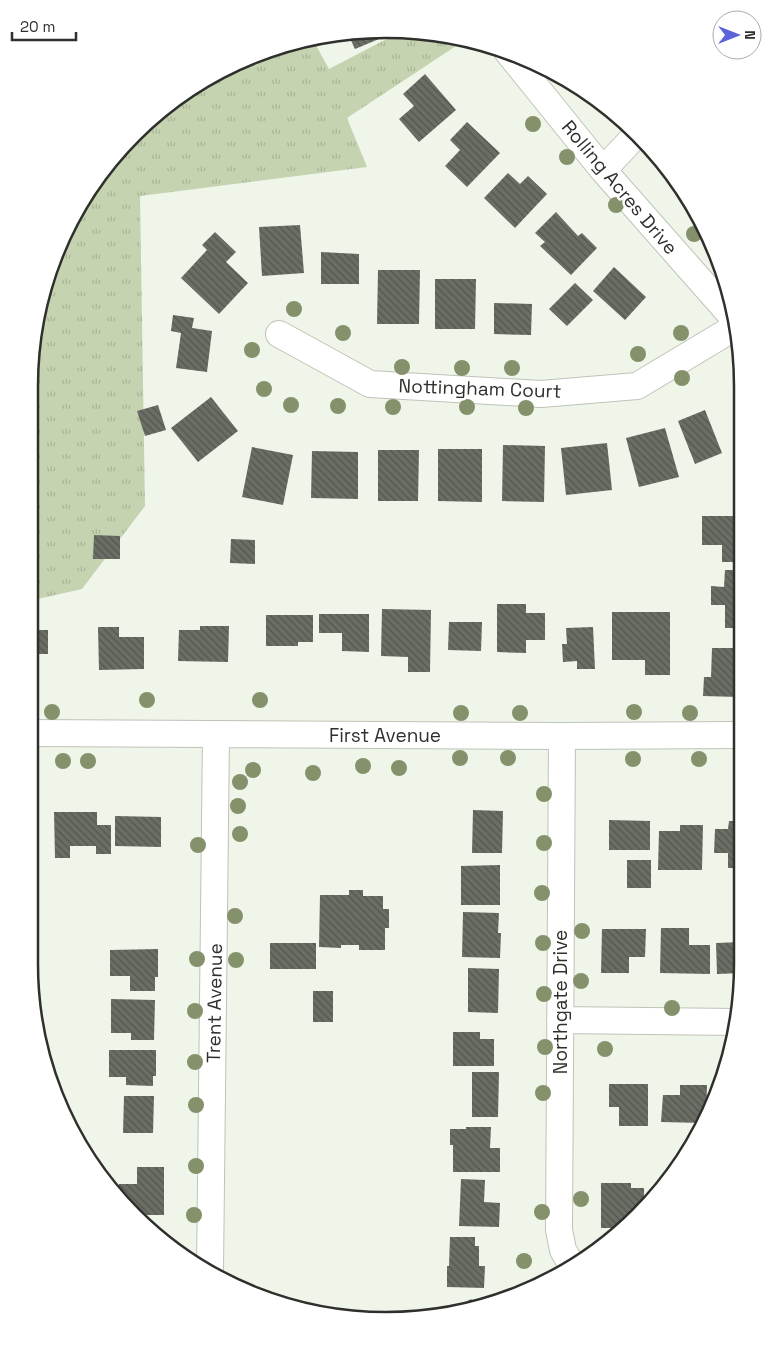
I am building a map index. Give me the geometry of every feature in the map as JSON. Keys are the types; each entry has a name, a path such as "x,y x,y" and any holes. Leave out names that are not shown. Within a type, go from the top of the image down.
{"street":[{"name":"Rolling Acres Drive","path":"518,64 603,170 726,310"},
{"path":"603,170 632,140"},
{"name":"Nottingham Court","path":"279,334 370,384 541,394 637,386 730,330"},
{"name":"First Avenue","path":"38,733 734,735"},
{"name":"Trent Avenue","path":"206,1262 216,734"},
{"name":"Northgate Drive","path":"562,736 559,1230 562,1250 569,1261"},
{"path":"560,1020 730,1022"}],"green space":[{"path":"389,38 431,40 456,46 347,118 367,167 140,196 145,506 82,589 38,599 38,363 40,341 49,296 73,232 96,192 124,156 156,124 192,96 232,73 253,64 296,49 316,45 329,69"}],"building":[{"path":"381,38 355,49 350,39"},
{"path":"425,74 456,110 419,142 399,119 414,106 403,94"},
{"path":"467,122 500,153 467,187 445,166 460,150 450,140"},
{"path":"508,173 520,184 528,176 547,194 515,228 484,198"},
{"path":"556,212 578,236 582,233 597,248 571,275 540,246 545,242 535,233"},
{"path":"300,225 304,273 262,276 259,227"},
{"path":"215,232 236,252 226,262 248,283 219,314 181,278 207,250 202,245"},
{"path":"321,252 359,254 359,284 321,284"},
{"path":"614,267 646,297 625,320 593,291"},
{"path":"378,270 420,270 419,324 377,324"},
{"path":"435,279 476,279 475,329 435,329"},
{"path":"575,283 593,300 567,326 549,309"},
{"path":"494,303 532,304 531,335 494,334"},
{"path":"173,315 194,318 192,328 212,331 207,372 176,368 181,333 171,331"},
{"path":"211,397 238,431 198,462 171,428"},
{"path":"158,405 166,430 145,436 137,411"},
{"path":"705,410 722,453 695,464 678,421"},
{"path":"665,428 679,477 639,487 626,438"},
{"path":"607,443 612,490 566,495 561,448"},
{"path":"503,445 545,446 544,502 502,501"},
{"path":"252,447 293,455 283,505 242,497"},
{"path":"438,449 482,449 482,502 438,501"},
{"path":"378,450 419,450 418,501 378,501"},
{"path":"312,451 358,452 358,499 311,498"},
{"path":"702,516 734,516 734,562 722,562 722,545 702,545"},
{"path":"94,535 120,536 120,559 93,559"},
{"path":"231,539 255,540 255,564 230,563"},
{"path":"725,570 734,570 734,628 725,628 725,605 711,605 711,586 724,587"},
{"path":"497,604 526,604 526,613 545,613 545,640 526,640 526,653 497,652"},
{"path":"382,609 431,610 430,672 408,672 408,657 381,656"},
{"path":"612,612 670,612 670,675 645,675 645,660 612,660"},
{"path":"319,614 369,614 369,652 342,651 342,633 319,633"},
{"path":"266,615 313,615 313,642 298,642 298,646 266,646"},
{"path":"449,622 482,622 481,651 448,650"},
{"path":"200,626 229,626 228,662 178,661 179,630 200,630"},
{"path":"98,627 119,627 119,637 144,637 144,669 99,670"},
{"path":"593,627 595,669 577,669 577,661 563,662 562,644 567,644 566,628"},
{"path":"38,630 48,630 48,654 38,654"},
{"path":"712,648 734,648 734,697 703,696 704,677 711,677"},
{"path":"473,810 503,811 502,853 472,853"},
{"path":"38,811 39,811 38,846"},
{"path":"54,812 97,812 97,825 111,825 111,854 96,854 96,846 70,846 70,858 55,858"},
{"path":"115,816 161,817 161,847 115,846"},
{"path":"609,820 650,821 650,850 609,850"},
{"path":"729,821 734,821 734,868 728,868 728,853 714,853 715,829 728,829"},
{"path":"680,825 703,825 702,870 658,870 659,831 680,831"},
{"path":"627,860 651,860 651,888 627,888"},
{"path":"500,865 500,905 461,905 461,866"},
{"path":"349,890 363,890 363,896 383,896 383,909 389,909 389,928 385,928 385,950 359,950 359,945 341,945 341,948 319,947 320,895 349,895"},
{"path":"463,912 499,913 498,933 501,933 500,958 462,957"},
{"path":"661,928 689,928 689,945 710,945 710,974 660,973"},
{"path":"602,929 646,929 645,957 629,957 629,973 601,973"},
{"path":"734,942 734,973 717,974 716,943"},
{"path":"270,943 316,943 316,969 270,969"},
{"path":"158,949 158,977 155,977 155,991 130,991 130,976 110,976 110,950"},
{"path":"468,968 499,969 498,1013 468,1012"},
{"path":"313,991 333,991 333,1022 313,1022"},
{"path":"111,999 155,1000 154,1040 131,1040 131,1033 111,1033"},
{"path":"453,1032 480,1032 480,1039 494,1039 494,1066 453,1066"},
{"path":"109,1050 156,1050 156,1076 153,1076 153,1086 126,1085 126,1077 109,1077"},
{"path":"472,1072 499,1072 498,1117 472,1117"},
{"path":"609,1084 648,1084 648,1126 619,1126 619,1107 609,1107"},
{"path":"680,1085 707,1085 707,1100 696,1123 661,1122 663,1095 680,1095"},
{"path":"124,1096 154,1096 153,1133 123,1133"},
{"path":"466,1127 491,1127 490,1148 500,1148 500,1172 453,1172 453,1145 450,1145 450,1129 466,1129"},
{"path":"137,1167 164,1167 164,1215 145,1215 119,1188 119,1184 137,1184"},
{"path":"461,1179 485,1180 484,1202 500,1203 499,1227 459,1226"},
{"path":"601,1183 631,1183 631,1188 644,1188 644,1198 616,1226 613,1228 601,1228"},
{"path":"450,1237 475,1237 475,1246 479,1246 479,1266 485,1266 484,1288 447,1287"},
{"path":"471,1299 473,1302 463,1304"}]}
